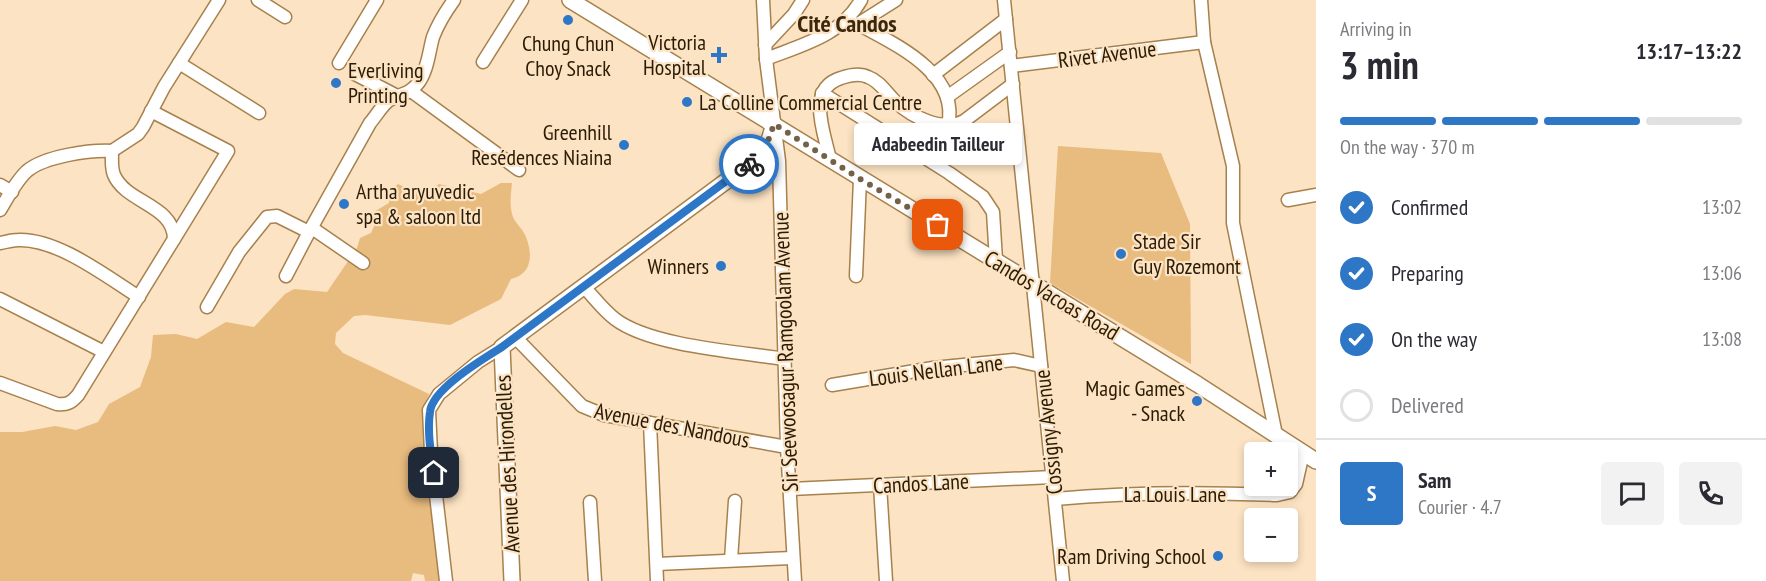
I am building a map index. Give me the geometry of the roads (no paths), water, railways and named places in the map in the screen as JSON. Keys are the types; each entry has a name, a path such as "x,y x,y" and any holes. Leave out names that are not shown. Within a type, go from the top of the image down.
{"main road":[{"name":"Candos Vacoas Road","path":"570,0 996,260 1309,457"},
{"path":"502,347 752,162 766,147 774,124"},
{"name":"Avenue des Hirondelles","path":"502,347 512,581"}],"street":[{"path":"0,210 28,170 53,159 97,151 112,151 138,134 219,0"},
{"path":"258,0 285,17"},
{"path":"339,63 377,0"},
{"path":"286,276 370,123 390,100 405,94 418,84 424,75 434,35 454,0"},
{"path":"483,62 522,0"},
{"name":"Sir Seewoosagur Ramgoolam Avenue","path":"763,0 765,59 779,161 787,447 795,581"},
{"path":"765,45 794,14 803,0"},
{"path":"852,22 861,0"},
{"path":"765,59 825,36 896,0"},
{"name":"Cossigny Avenue","path":"1004,0 1063,581"},
{"path":"1201,0 1204,42 1229,143 1233,177 1233,223 1276,435"},
{"path":"933,75 1006,19"},
{"path":"852,22 908,52 933,75 947,97 950,107 948,125"},
{"name":"Rivet Avenue","path":"1011,66 1204,42"},
{"path":"947,97 1010,52"},
{"path":"179,63 259,113"},
{"path":"355,74 405,94 519,170"},
{"path":"830,160 819,106 822,93 837,79 857,74 868,76 913,114 948,125 956,125 964,121 1013,84"},
{"path":"822,93 983,197 993,212 996,260"},
{"path":"0,383 47,401 65,405 72,402 228,151 151,111"},
{"path":"112,151 113,172 118,182 167,219 174,231 174,239"},
{"path":"856,276 860,179"},
{"path":"0,185 12,192"},
{"path":"1288,200 1316,195"},
{"path":"207,307 239,252 267,218 277,216 311,230 363,263"},
{"path":"0,243 19,239 42,243 66,253 139,297"},
{"path":"583,286 614,318 644,334 785,359"},
{"path":"0,299 104,352"},
{"name":"Avenue des Nandous","path":"515,337 582,406 604,415 787,447"},
{"path":"447,581 431,452 429,410 439,394 478,362 502,347"},
{"name":"Louis Nellan Lane","path":"832,385 933,368 1014,360 1041,366"},
{"path":"650,423 657,581"},
{"name":"La Louis Lane","path":"1055,499 1166,493 1277,495 1290,492 1309,457"},
{"name":"Candos Lane","path":"790,489 1053,477"},
{"path":"880,485 886,581"},
{"path":"731,560 735,501"},
{"path":"591,502 595,581"},
{"path":"657,564 792,558"}],"place":[{"name":"Chung Chun Choy Snack","path":"568,20"},
{"name":"Victoria Hospital","path":"719,55"},
{"name":"Everliving Printing","path":"336,83"},
{"name":"La Colline Commercial Centre","path":"687,102"},
{"name":"Greenhill Resédences Niaina","path":"624,145"},
{"name":"Artha aryuvedic spa & saloon ltd","path":"344,204"},
{"name":"Adabeedin Tailleur","path":"938,225"},
{"name":"Stade Sir Guy Rozemont","path":"1121,254"},
{"name":"Winners","path":"721,266"},
{"name":"Magic Games - Snack","path":"1197,401"},
{"name":"Ram Driving School","path":"1218,556"}],"district":[{"name":"Cité Candos","path":"847,24"}]}
